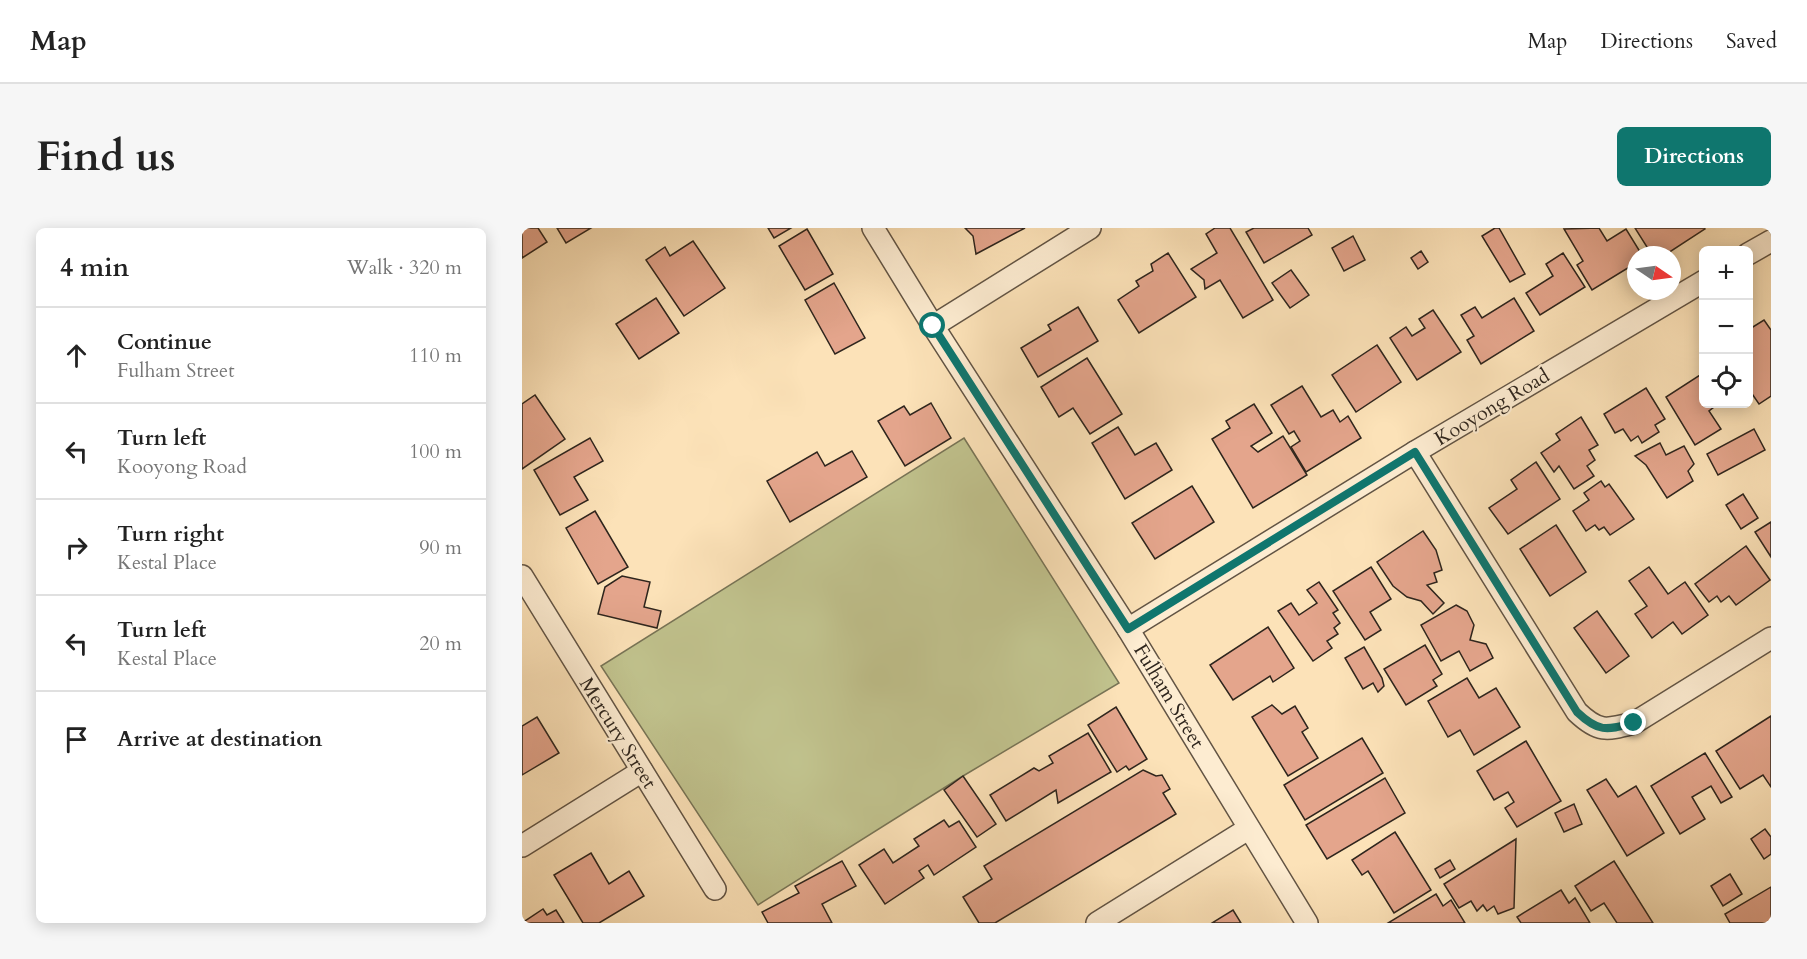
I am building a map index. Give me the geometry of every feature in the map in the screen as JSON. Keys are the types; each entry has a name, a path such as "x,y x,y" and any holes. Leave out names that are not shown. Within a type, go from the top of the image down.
{"street":[{"name":"Fulham Street","path":"873,228 933,326 1128,629 1307,923"},
{"path":"933,326 1090,228"},
{"path":"1753,252 1771,241"},
{"name":"Kooyong Road","path":"1128,629 1415,452 1699,284"},
{"path":"1415,452 1577,712 1591,726 1611,729 1634,723 1771,638"},
{"name":"Mercury Street","path":"522,576 715,890"},
{"path":"522,846 642,771"},
{"path":"1098,923 1248,829"}],"green space":[{"path":"964,438 1119,683 963,776 758,905 601,666"}],"building":[{"path":"522,228 538,228 547,242 522,258"},
{"path":"557,228 591,228 566,243"},
{"path":"768,228 791,228 774,238"},
{"path":"965,228 1025,228 976,254 973,236"},
{"path":"1215,228 1230,228 1273,300 1243,318 1220,280 1205,289 1204,280 1191,269 1217,253 1206,234"},
{"path":"1254,228 1308,228 1312,235 1264,263 1246,232"},
{"path":"1499,228 1525,274 1510,282 1482,236"},
{"path":"1599,228 1607,241 1626,229 1636,246 1627,246 1627,269 1592,290 1577,265 1583,261 1564,229"},
{"path":"1635,228 1705,229 1679,246 1646,246"},
{"path":"807,229 833,274 805,290 779,246"},
{"path":"1353,236 1365,260 1344,271 1332,248"},
{"path":"693,241 725,288 684,316 646,260 665,247 670,256"},
{"path":"1421,251 1428,262 1418,269 1411,258"},
{"path":"1168,253 1196,297 1139,333 1118,300 1139,286 1136,281 1153,271 1151,264"},
{"path":"1563,253 1585,287 1540,315 1526,293 1553,276 1546,264"},
{"path":"1291,270 1309,295 1290,308 1272,283"},
{"path":"834,283 865,338 835,354 805,300"},
{"path":"656,298 679,333 639,359 616,324"},
{"path":"1514,298 1534,331 1481,364 1467,340 1474,336 1461,315 1475,307 1482,318"},
{"path":"1078,307 1098,341 1038,377 1021,348 1051,330 1048,325"},
{"path":"1433,310 1461,352 1417,380 1390,338 1406,327 1412,336 1425,328 1419,319"},
{"path":"1764,320 1771,330 1771,396 1759,404 1753,395 1753,327"},
{"path":"1377,345 1401,382 1356,412 1332,375"},
{"path":"1087,358 1122,414 1090,434 1073,408 1059,417 1041,387"},
{"path":"1699,376 1699,408 1713,408 1709,411 1721,429 1695,445 1666,397"},
{"path":"1302,386 1321,417 1333,410 1340,422 1348,416 1361,438 1306,472 1291,447 1300,441 1294,431 1289,434 1271,405"},
{"path":"1646,388 1665,419 1655,425 1659,432 1642,443 1638,436 1631,441 1623,429 1615,433 1604,414"},
{"path":"535,395 565,439 522,469 522,404"},
{"path":"931,403 951,438 905,466 878,421 904,406 910,415"},
{"path":"1254,404 1272,433 1251,446 1258,452 1283,436 1307,475 1253,508 1212,439 1230,428 1226,421"},
{"path":"1581,417 1598,445 1589,450 1595,460 1587,466 1594,476 1574,489 1559,466 1554,472 1541,453 1560,440 1556,434"},
{"path":"1118,427 1135,455 1156,443 1172,470 1125,499 1092,443"},
{"path":"1754,429 1765,450 1718,475 1707,454"},
{"path":"590,438 603,461 574,477 588,500 560,515 534,470"},
{"path":"1660,443 1666,455 1684,446 1694,464 1688,471 1693,481 1667,498 1646,465 1635,456"},
{"path":"852,451 867,477 790,522 767,481 817,452 825,466"},
{"path":"1536,462 1560,499 1508,534 1489,508 1517,489 1511,480"},
{"path":"1601,481 1605,487 1609,484 1634,519 1610,535 1604,527 1599,530 1595,525 1586,531 1573,511 1589,500 1584,493"},
{"path":"1192,486 1214,522 1155,559 1132,523"},
{"path":"1743,494 1758,518 1741,529 1726,505"},
{"path":"595,511 628,567 598,584 566,528"},
{"path":"1771,522 1771,557 1755,532"},
{"path":"1556,525 1586,572 1550,596 1520,549"},
{"path":"1423,531 1436,550 1442,570 1434,573 1437,582 1427,585 1444,603 1433,614 1421,601 1407,597 1393,586 1377,562"},
{"path":"1746,546 1770,580 1736,605 1729,596 1721,602 1717,596 1709,602 1695,584"},
{"path":"1371,567 1391,599 1370,612 1381,630 1365,640 1333,591"},
{"path":"1649,567 1668,594 1685,582 1708,615 1682,634 1673,622 1652,638 1635,614 1647,606 1629,581"},
{"path":"622,576 650,582 644,607 661,611 657,628 598,614 605,587"},
{"path":"1319,582 1338,610 1333,613 1340,623 1334,628 1338,634 1327,641 1332,648 1313,661 1278,611 1291,603 1299,615 1317,603 1307,590"},
{"path":"1456,605 1467,611 1474,625 1470,640 1486,644 1493,658 1470,671 1459,651 1441,661 1421,625"},
{"path":"1597,611 1629,656 1606,673 1574,628"},
{"path":"1268,627 1294,668 1273,682 1270,676 1233,700 1210,665"},
{"path":"1425,645 1442,674 1433,680 1437,686 1406,705 1384,669"},
{"path":"1364,647 1382,678 1384,686 1378,692 1373,683 1363,689 1345,658"},
{"path":"1467,678 1479,698 1496,688 1520,727 1474,755 1460,730 1448,737 1428,701"},
{"path":"1272,705 1282,714 1295,706 1308,728 1302,732 1318,758 1288,776 1252,717"},
{"path":"1116,707 1147,759 1129,770 1126,766 1117,772 1088,725"},
{"path":"1771,716 1771,787 1763,775 1740,789 1716,751"},
{"path":"537,717 559,753 522,775 522,726"},
{"path":"1088,733 1111,772 1058,803 1056,790 1006,821 990,795 1034,768 1039,771 1053,763 1049,756"},
{"path":"1362,738 1383,773 1305,820 1284,785"},
{"path":"1526,741 1561,801 1517,827 1505,808 1514,802 1508,792 1494,800 1477,771"},
{"path":"1705,753 1732,797 1721,803 1711,786 1692,797 1705,819 1680,834 1651,786"},
{"path":"1143,770 1156,776 1162,775 1170,789 1163,793 1176,814 995,923 979,923 963,897 992,879 984,866"},
{"path":"963,776 996,824 977,837 944,790"},
{"path":"1385,778 1405,813 1327,859 1306,825"},
{"path":"1606,779 1618,797 1636,786 1664,833 1627,856 1587,790"},
{"path":"1574,804 1582,824 1564,832 1555,813"},
{"path":"944,820 949,827 959,821 976,847 934,875 928,865 919,871 924,878 885,904 859,865 884,849 893,863 919,846 914,839"},
{"path":"1765,829 1771,837 1771,854 1764,859 1751,839"},
{"path":"1395,832 1431,890 1394,913 1368,871 1362,875 1352,860"},
{"path":"1516,839 1514,908 1498,914 1494,906 1487,911 1483,905 1477,911 1471,901 1459,908 1444,884"},
{"path":"591,853 609,884 629,871 644,896 599,923 583,923 554,875"},
{"path":"1450,860 1455,869 1440,878 1435,869"},
{"path":"842,861 856,886 822,904 832,923 768,923 762,912 799,893 795,886"},
{"path":"1614,861 1653,923 1617,923 1604,903 1591,911 1575,886"},
{"path":"1730,874 1742,894 1723,906 1711,886"},
{"path":"1771,887 1771,923 1730,923 1725,914"},
{"path":"1561,890 1569,903 1575,898 1590,923 1521,923 1517,917"},
{"path":"1436,894 1443,906 1451,900 1465,923 1388,923"},
{"path":"543,909 547,915 556,910 564,923 522,923"},
{"path":"1233,910 1241,923 1212,923"}],"route":[{"path":"933,326 1128,629 1415,452 1577,712 1591,726 1611,729 1634,723"}]}
